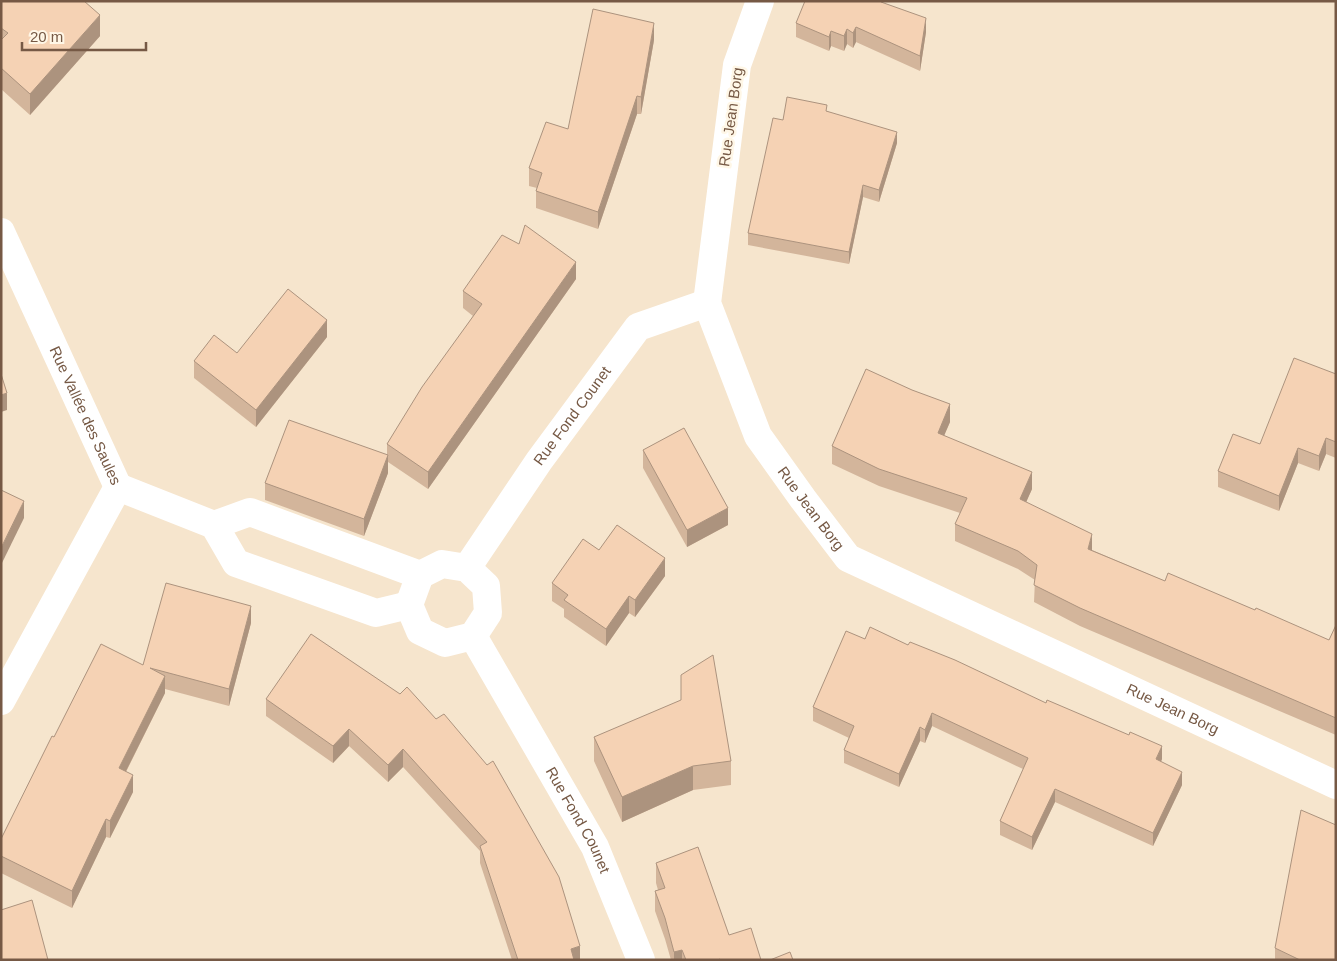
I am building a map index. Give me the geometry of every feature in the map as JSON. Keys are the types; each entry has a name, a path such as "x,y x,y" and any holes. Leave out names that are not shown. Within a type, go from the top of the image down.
{"street":[{"name":"Rue Jean Borg","path":"760,1 737,66 707,303 758,436 803,499 848,558 1336,785"},
{"name":"Rue Vallée des Saules","path":"1,232 118,487 1,701"},
{"name":"Rue Fond Counet","path":"467,568 539,461 638,327 707,303"},
{"path":"118,487 214,525 236,563 376,613 409,605"},
{"path":"214,525 250,512 420,575"},
{"path":"442,564 467,568 486,586 488,613 473,636 445,643 420,631 409,605 420,575 442,564"},
{"name":"Rue Fond Counet","path":"473,636 595,847 641,960"}],"shaded area":[{"path":"1,1 1336,1 1336,960 1,960"}],"building":[{"path":"1,1 84,1 100,15 30,94 1,68 1,40 8,33 1,28"},
{"path":"805,1 882,1 926,18 920,56 856,27 853,33 847,29 844,36 831,31 829,37 796,23"},
{"path":"593,9 654,23 641,97 637,96 598,212 536,191 542,173 529,168 546,122 568,129"},
{"path":"787,97 827,105 826,111 897,132 879,190 863,185 849,252 748,233 773,118 783,120"},
{"path":"525,225 576,262 428,472 387,444 422,387 482,304 463,291 502,235 519,244"},
{"path":"288,289 327,320 256,410 194,361 214,335 237,353"},
{"path":"1294,358 1336,374 1336,442 1326,438 1319,456 1298,448 1279,496 1218,471 1233,434 1260,444"},
{"path":"866,369 912,390 950,404 938,433 1032,472 1020,499 1092,534 1088,549 1165,581 1168,573 1329,640 1336,625 1336,718 1080,608 1034,585 1037,565 1018,551 955,524 967,498 879,469 832,446"},
{"path":"1,374 7,393 1,395"},
{"path":"289,420 388,455 364,519 265,483"},
{"path":"684,428 728,508 687,530 643,450"},
{"path":"1,490 24,501 1,548"},
{"path":"617,525 665,558 635,600 629,596 606,629 564,600 568,595 552,583 583,539 599,550"},
{"path":"166,583 251,606 229,689 150,668 165,676 119,768 133,775 110,821 106,819 72,891 1,856 1,839 52,736 54,737 101,644 143,665"},
{"path":"870,627 908,645 910,642 955,660 1046,703 1047,700 1129,735 1130,732 1162,746 1156,759 1182,772 1153,833 1055,789 1032,837 1000,821 1028,758 932,713 925,730 920,727 899,774 844,750 854,726 813,707 846,631 865,639"},
{"path":"311,634 400,694 407,687 436,719 444,714 487,765 493,761 559,877 580,946 571,949 574,960 518,960 480,846 487,842 403,749 388,765 349,729 333,746 266,699"},
{"path":"713,655 731,761 693,766 622,797 594,737 681,700 681,675"},
{"path":"1301,810 1336,825 1336,960 1300,960 1275,948"},
{"path":"698,847 729,935 751,928 761,960 686,960 682,950 674,952 665,918 655,891 665,888 656,863"},
{"path":"32,900 48,960 1,960 1,910"},
{"path":"790,952 793,960 770,960"}]}
